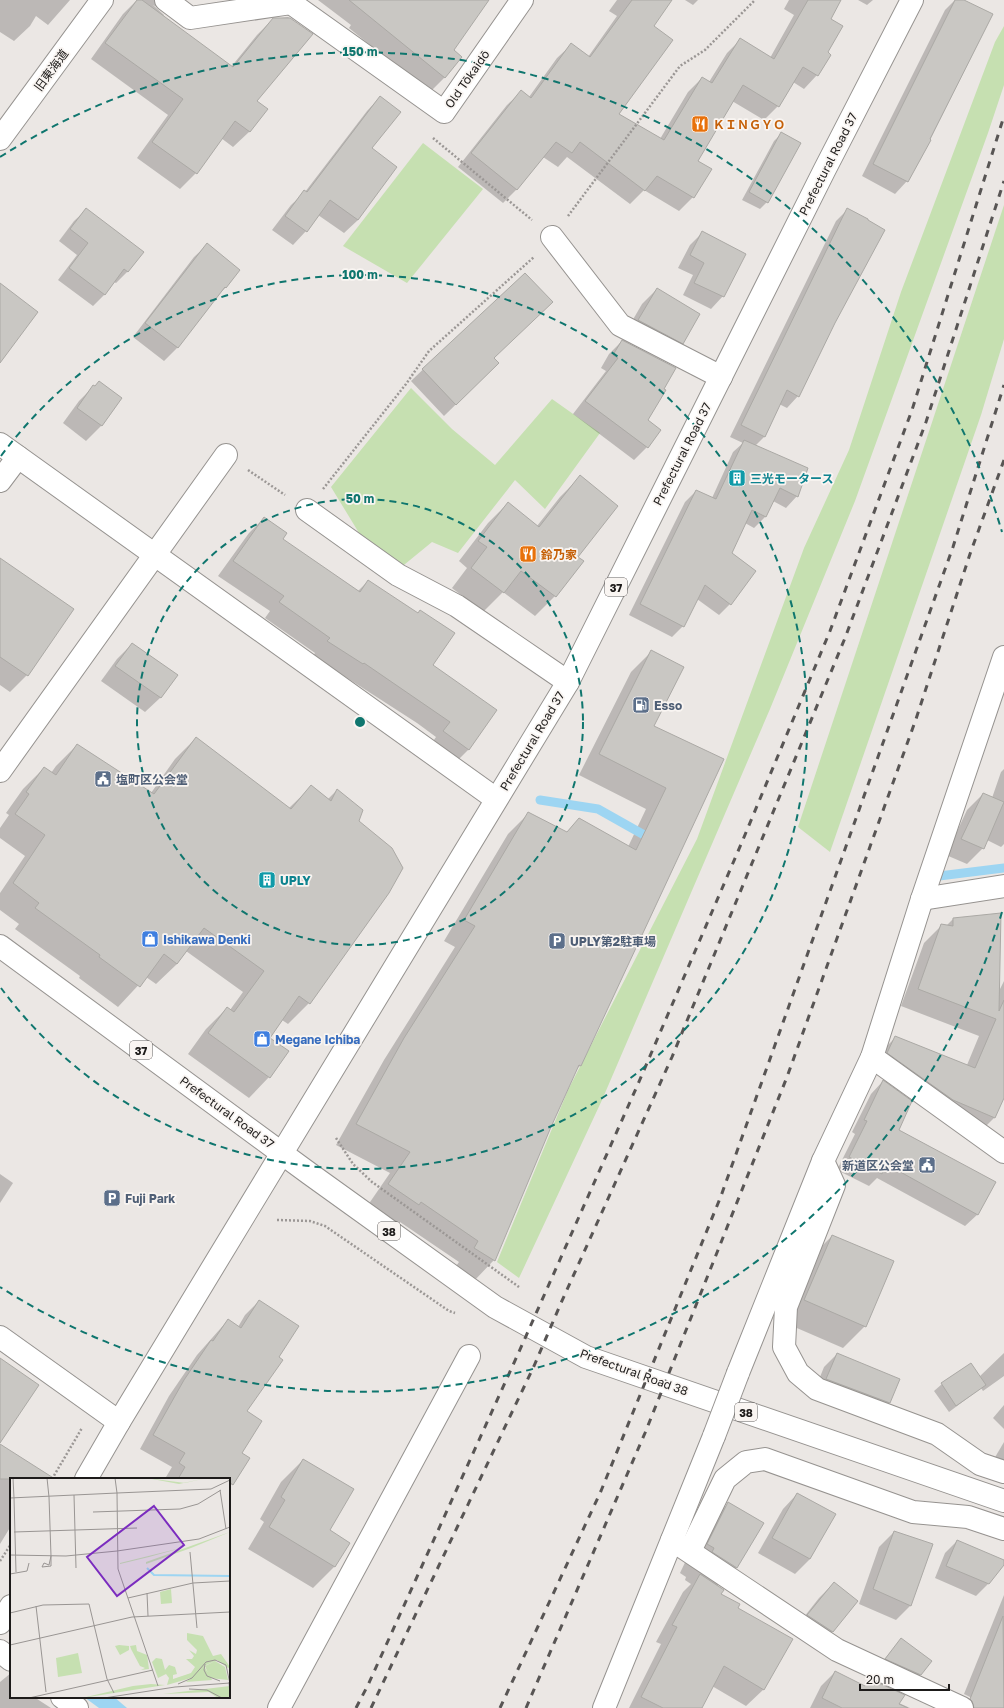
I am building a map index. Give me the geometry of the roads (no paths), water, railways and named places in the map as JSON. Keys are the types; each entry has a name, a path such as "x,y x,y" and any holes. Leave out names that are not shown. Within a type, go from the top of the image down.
{"street":[{"name":"旧東海道","path":"2,134 102,0"},
{"name":"Old Tōkaidō","path":"166,0 190,18 292,3 444,112 522,0"},
{"name":"Prefectural Road 37","path":"0,946 282,1154 568,682 824,171 912,0"},
{"path":"552,237 620,325 721,377"},
{"path":"0,444 496,799"},
{"path":"0,772 226,455"},
{"path":"0,481 18,457"},
{"path":"306,510 398,575 457,606 568,682"},
{"path":"681,1545 714,1436 738,1373 823,1161 872,1057 922,899 1004,657"},
{"path":"922,899 1004,886"},
{"path":"872,1057 1004,1152"},
{"path":"87,1478 282,1154"},
{"name":"Prefectural Road 38","path":"282,1154 495,1307 586,1357 1004,1501"},
{"path":"823,1161 834,1185 786,1307 784,1347 798,1373 817,1389 937,1434 980,1464 1004,1472"},
{"path":"0,1338 119,1422"},
{"path":"279,1708 469,1356"},
{"path":"604,1708 681,1545 725,1479 746,1462 765,1460 913,1512 968,1517 1004,1530"},
{"path":"681,1545 837,1650 962,1708"},
{"path":"0,1623 10,1608"},
{"path":"0,1652 10,1659"},
{"path":"63,1698 77,1708"}],"water":[{"path":"85,1698 115,1698 127,1708 99,1708"}],"waterway":[{"path":"540,800 598,809 653,840"},
{"path":"931,877 1004,868"}],"railway":[{"path":"356,1708 368,1685 518,1354 638,1084 742,842 830,631 912,410 1004,116"},
{"path":"371,1708 534,1366 672,1057 845,638 926,422 1004,181"},
{"path":"500,1708 601,1491 721,1196 953,547 1004,385"},
{"path":"526,1708 645,1433 787,1077 916,719 970,554 1004,460"}],"place":[{"name":"ＫＩＮＧＹＯ","path":"700,124"},
{"name":"三光モータース","path":"737,478"},
{"name":"鈴乃家","path":"528,554"},
{"name":"Esso","path":"641,705"},
{"name":"塩町区公会堂","path":"103,779"},
{"name":"UPLY","path":"267,880"},
{"name":"Ishikawa Denki","path":"150,939"},
{"name":"UPLY第2駐車場","path":"557,941"},
{"name":"Megane Ichiba","path":"262,1039"},
{"name":"新道区公会堂","path":"927,1165"},
{"name":"Fuji Park","path":"112,1198"}]}
